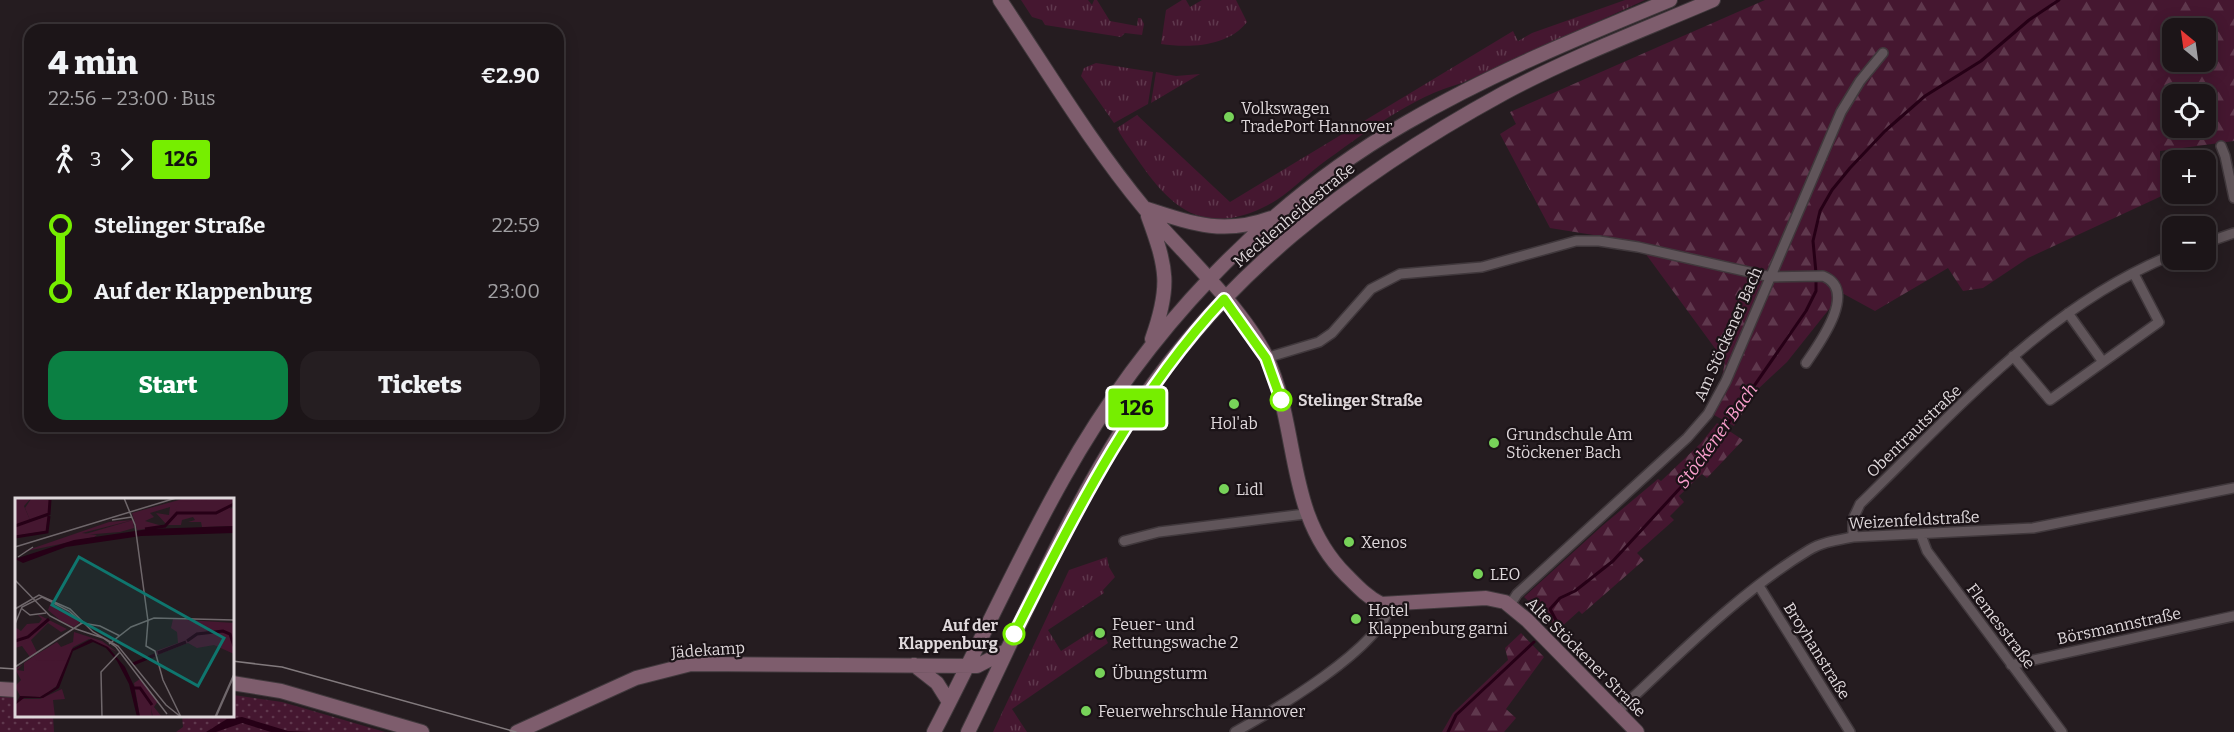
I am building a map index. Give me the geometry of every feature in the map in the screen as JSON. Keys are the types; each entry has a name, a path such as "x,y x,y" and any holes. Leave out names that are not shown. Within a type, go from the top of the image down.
{"main road":[{"path":"1000,0 1109,161 1145,209 1224,299 1266,358 1286,420 1305,514 1317,539 1342,571 1370,598 1390,605"},
{"name":"Mecklenheidestraße","path":"934,732 1064,476 1103,413 1149,349 1208,280 1279,214 1355,155 1404,124 1510,68 1670,0"},
{"name":"Mecklenheidestraße","path":"968,732 1051,561 1125,426 1171,360 1224,299 1287,238 1370,173 1414,145 1506,92 1713,0"},
{"path":"1145,209 1207,227 1250,225 1279,214"},
{"path":"1145,209 1161,252 1166,284 1163,309 1149,349"},
{"name":"Alte Stöckener Straße","path":"1390,605 1486,598 1510,605 1637,732"},
{"name":"Jädekamp","path":"517,732 636,678 691,664 968,665 986,664 1006,651"},
{"path":"914,665 937,683 949,702"},
{"path":"234,682 281,691 422,732"},
{"path":"0,689 15,690"}],"street":[{"name":"Am Stöckener Bach","path":"1510,605 1516,594 1700,426 1719,397 1841,112 1860,81 1882,53"},
{"path":"2220,146 2225,156 2234,198"},
{"path":"2216,239 2234,233"},
{"path":"1266,358 1319,342 1332,333 1371,289 1400,274 1482,267 1576,241 1628,244 1771,277 1823,276 1829,278 1837,291 1838,300 1826,334 1806,363"},
{"name":"Obentrautstraße","path":"1853,537 1853,519 1860,504 2013,356 2068,313 2162,260"},
{"path":"2013,356 2050,400 2159,322 2134,274"},
{"path":"2068,313 2103,362"},
{"name":"Weizenfeldstraße","path":"1617,711 1759,586 1810,549 1853,537 2032,528 2234,488"},
{"path":"1124,541 1159,532 1305,514"},
{"name":"Flemesstraße","path":"1921,535 1926,551 2062,732"},
{"name":"Broyhanstraße","path":"1759,586 1850,732"},
{"path":"1235,732 1276,709 1332,671 1384,621 1390,605"},
{"name":"Börsmannstraße","path":"2011,664 2234,616"}],"green space":[{"path":"1021,0 1088,0 1092,5 1094,0 1097,0 1110,21 1137,26 1138,18 1141,18 1144,24 1142,35 1125,33 1121,37 1045,25 1042,20 1032,17"},
{"path":"1186,0 1190,7 1202,0 1236,0 1247,22 1229,37 1219,41 1184,46 1161,44 1166,10"},
{"path":"1625,0 1645,0 1462,83 1424,97 1370,129 1277,199 1241,216 1223,219 1206,218 1177,205 1152,179 1117,128 1137,115 1230,202 1513,31 1518,41 1532,33"},
{"path":"1765,0 2234,0 2234,141 2160,151 2162,196 2028,258 1983,288 1963,291 1948,268 1875,311 1842,293 1787,362 1758,389 1734,426 1714,415 1725,362 1637,242 1550,228 1500,134 1516,124 1510,112"},
{"path":"1096,63 1153,72 1148,104 1114,123 1081,76 1084,68"},
{"path":"1156,72 1176,76 1200,74 1151,103"},
{"path":"1717,423 1743,440 1707,478 1702,474 1679,496 1684,502 1670,516 1674,520 1637,553 1644,560 1582,614 1579,611 1559,629 1524,597 1602,526 1658,479 1661,481 1701,443"},
{"path":"1107,557 1109,567 1115,577 1103,590 1104,593 1048,630 1061,651 1100,626 1108,643 1012,709 1027,732 993,732 1069,570"},
{"path":"1521,633 1544,657 1506,709 1516,718 1504,732 1442,732 1453,713 1508,660 1505,648"},
{"path":"234,695 282,702 385,732 176,732 183,727 182,717 234,717"},
{"path":"0,697 15,697 15,717 53,717 54,732 0,732"}],"shaded area":[{"path":"242,717 288,731 311,732 271,732 242,723 216,732 206,732 227,719"}],"waterway":[{"name":"Stöckener Bach","path":"1816,273 1813,241 1820,211 1832,190 1850,168 1885,131 1925,96 1981,61 2029,20 2059,0"},
{"name":"Stöckener Bach","path":"1554,624 1557,622 1550,609 1560,598 1575,591 1613,561 1693,474 1806,311 1816,291 1816,279"},
{"name":"Stöckener Bach","path":"1448,732 1456,715 1534,642"}],"tram line":[{"path":"234,661 282,667 516,732"},
{"path":"0,668 15,669"}],"bus line":[{"name":"126","path":"1014,634 1100,469 1125,426 1171,360 1224,299 1259,344 1281,400"}],"place":[{"name":"Volkswagen TradePort Hannover","path":"1229,117"},
{"name":"Stelinger Straße","path":"1281,400"},
{"name":"Hol'ab","path":"1234,404"},
{"name":"Grundschule Am Stöckener Bach","path":"1494,443"},
{"name":"Lidl","path":"1224,489"},
{"name":"Xenos","path":"1349,542"},
{"name":"LEO","path":"1478,574"},
{"name":"Hotel Klappenburg garni","path":"1356,619"},
{"name":"Feuer- und Rettungswache 2","path":"1100,633"},
{"name":"Auf der Klappenburg","path":"1014,634"},
{"name":"Übungsturm","path":"1100,673"},
{"name":"Feuerwehrschule Hannover","path":"1086,711"}]}
